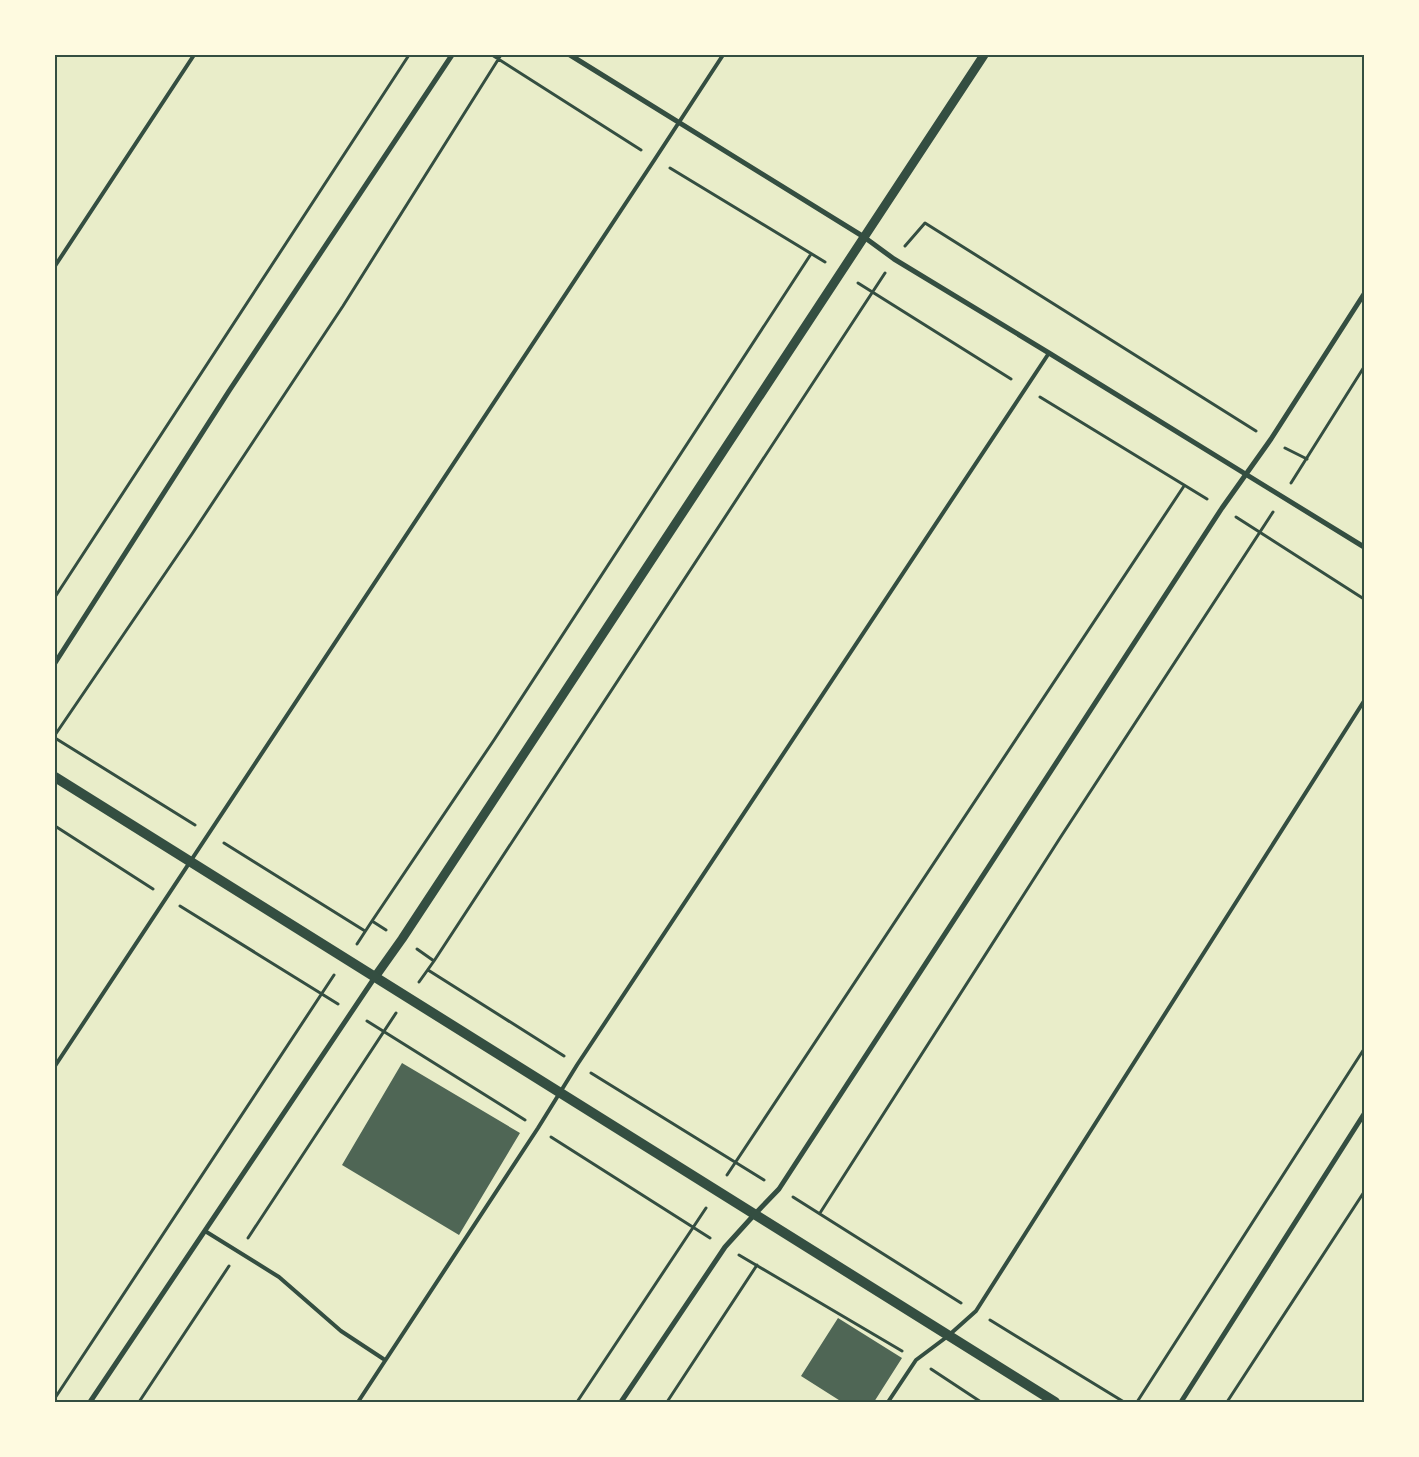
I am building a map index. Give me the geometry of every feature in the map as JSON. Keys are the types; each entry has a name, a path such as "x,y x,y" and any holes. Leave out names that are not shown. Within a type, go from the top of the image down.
{"main road":[{"path":"55,777 1055,1402"}],"street":[{"path":"55,663 229,391 452,55"},
{"path":"570,55 864,237 894,259 1364,547"},
{"path":"90,1402 375,976 402,939 984,55"},
{"path":"621,1402 725,1247 754,1214 780,1190 1222,508 1270,439 1364,294"},
{"path":"1181,1402 1364,1114"}],"lane":[{"path":"55,266 194,55"},
{"path":"55,1066 656,160 723,55"},
{"path":"358,1402 561,1093 577,1065 1049,353"},
{"path":"888,1402 916,1360 976,1312 1364,701"},
{"path":"205,1231 279,1277 340,1331 385,1360"}],"path":[{"path":"55,597 409,55"},
{"path":"492,55 656,160 1222,508 1364,599"},
{"path":"55,736 192,534 337,314 501,55"},
{"path":"139,1402 407,997 434,961 894,259 925,223 1270,439 1307,459"},
{"path":"55,1398 321,994 494,740 811,254"},
{"path":"820,1213 1060,838 1260,533 1364,367"},
{"path":"577,1402 1184,486"},
{"path":"55,826 321,994 385,1031 725,1247 916,1360 981,1402"},
{"path":"372,921 434,961"},
{"path":"1137,1402 1364,1050"},
{"path":"1227,1402 1364,1192"},
{"path":"667,1402 757,1265"}],"building":[{"path":"402,1063 520,1133 459,1235 342,1165"},
{"path":"838,1318 902,1358 874,1402 842,1402 801,1376"}]}
